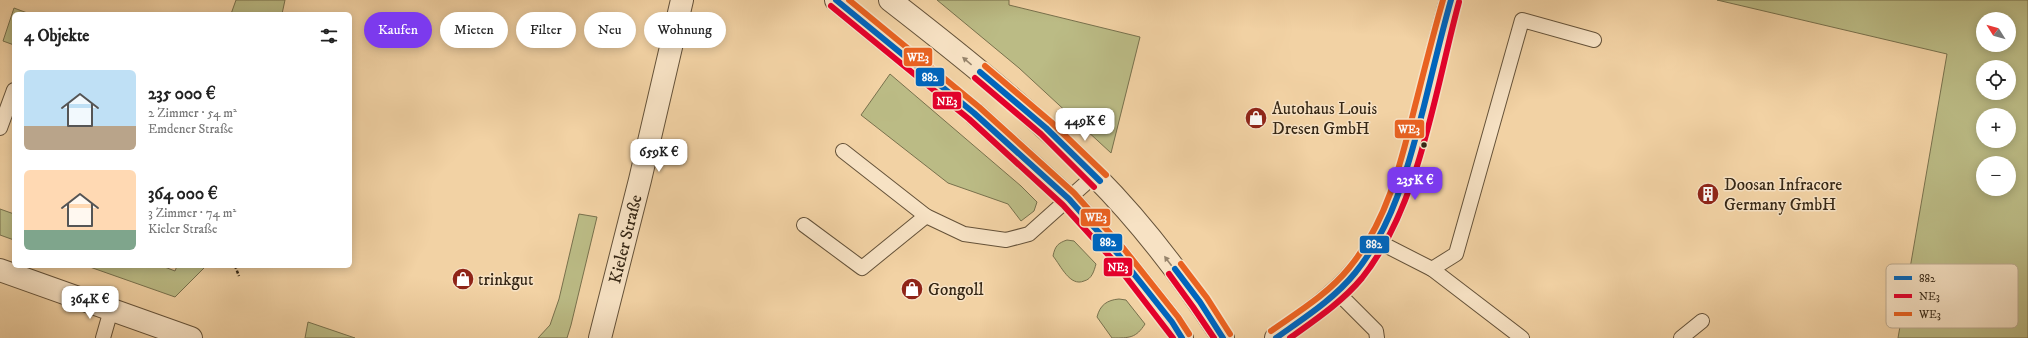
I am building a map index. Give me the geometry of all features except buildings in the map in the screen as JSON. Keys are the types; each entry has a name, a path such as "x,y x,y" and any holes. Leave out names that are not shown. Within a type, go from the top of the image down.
{"street":[{"name":"Kieler Straße","path":"600,338 640,180 682,0"},
{"path":"836,0 974,113 1069,199 1118,254 1172,322 1182,338"},
{"path":"890,0 1046,128 1095,175 1144,229 1200,302 1223,338"},
{"path":"1276,338 1317,309 1337,292 1356,272 1377,241 1398,199 1414,144 1450,0"},
{"path":"0,270 191,338"}],"lane":[{"path":"1432,269 1456,254 1522,20 1594,40"},
{"path":"0,128 12,95"},
{"path":"843,151 926,216 964,234 1006,240 1029,234 1095,175"},
{"path":"804,225 862,268 926,216"},
{"path":"1377,241 1432,269 1522,338"},
{"path":"1337,292 1376,331 1377,338"},
{"path":"103,338 111,310"},
{"path":"1681,338 1702,320"}],"path":[{"path":"236,268 239,276"}],"green space":[{"path":"236,0 285,0 282,12 232,12"},
{"path":"937,0 1009,0 1009,5 1140,37 1111,153 1019,68"},
{"path":"1717,0 2028,0 2028,338 1898,338 1900,328 2018,328 2018,264 1911,264 1947,54"},
{"path":"14,8 25,12 13,12"},
{"path":"12,14 12,44 3,41"},
{"path":"890,74 1021,186 1037,202 1034,211 1021,221 1008,204 948,183 861,115"},
{"path":"0,209 12,213 12,239 0,235"},
{"path":"579,214 597,217 567,338 538,338 550,325 559,299"},
{"path":"1067,240 1074,241 1096,264 1092,274 1087,280 1079,282 1074,281 1066,274 1053,256 1057,245"},
{"path":"93,268 167,268 175,271 176,268 204,268 175,297"},
{"path":"1119,299 1126,300 1145,324 1135,335 1123,338 1112,338 1097,317 1102,306 1108,302"},
{"path":"308,322 355,338 305,338"}],"transit line":[{"name":"882","path":"836,0 974,113 1069,199 1118,254 1172,322 1182,338"},
{"name":"WE3","path":"849,0 979,107 1074,193 1124,249 1178,317 1189,334"},
{"name":"WE3","path":"1271,331 1312,302 1341,277 1362,250 1383,212 1404,149 1443,0"},
{"name":"882","path":"1276,338 1318,308 1338,291 1355,273 1369,254 1380,235 1390,214 1406,172 1451,0"},
{"name":"NE3","path":"1290,338 1346,295 1362,278 1382,249 1412,182 1433,109 1459,2"},
{"name":"NE3","path":"831,6 969,119 1063,205 1112,259 1173,338"},
{"name":"WE3","path":"985,66 1051,122 1106,175"},
{"name":"882","path":"980,72 1046,128 1100,181"},
{"name":"NE3","path":"975,78 1041,134 1094,187"},
{"name":"WE3","path":"1181,264 1207,298 1230,334"},
{"name":"882","path":"1175,269 1200,302 1223,338"},
{"name":"NE3","path":"1169,274 1214,338"}],"place":[{"name":"Autohaus Louis Dresen GmbH","path":"1256,118"},
{"name":"Doosan Infracore Germany GmbH","path":"1708,194"},
{"name":"trinkgut","path":"463,279"},
{"name":"Gongoll","path":"912,289"}]}
